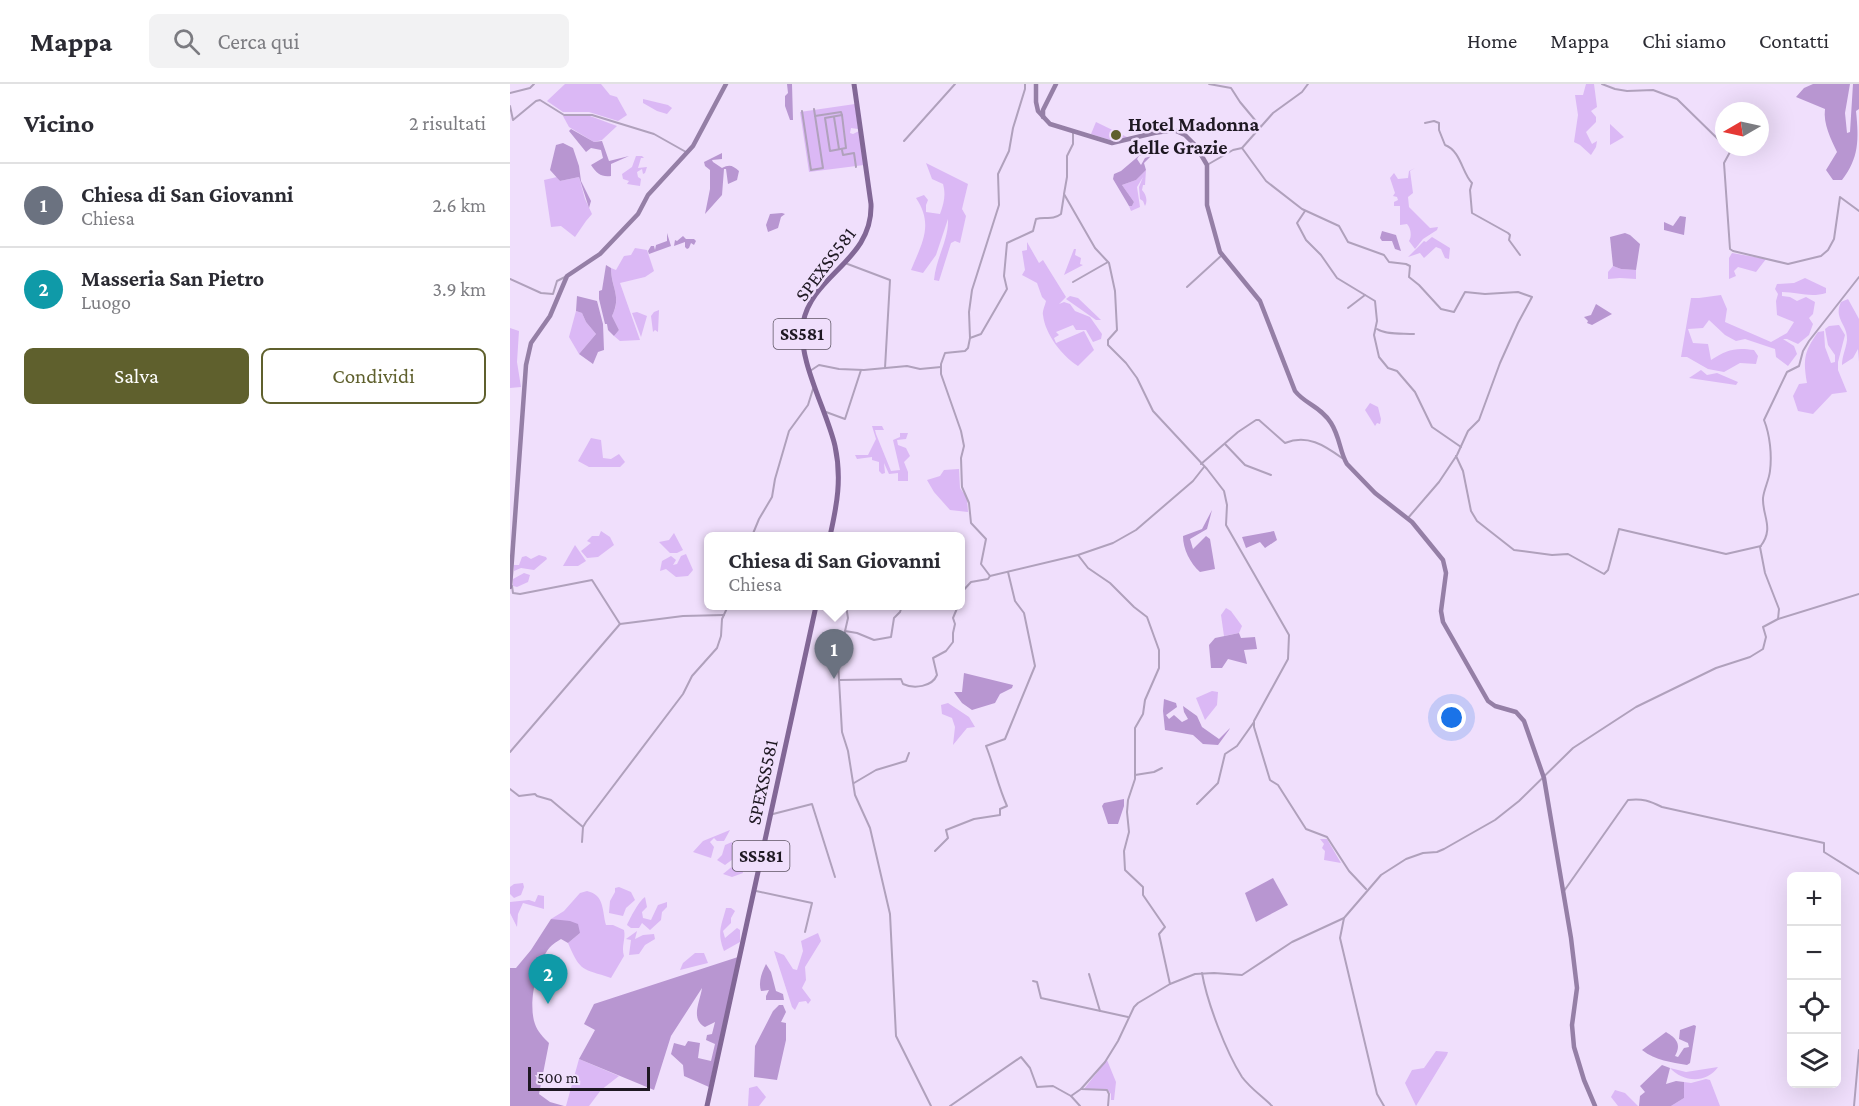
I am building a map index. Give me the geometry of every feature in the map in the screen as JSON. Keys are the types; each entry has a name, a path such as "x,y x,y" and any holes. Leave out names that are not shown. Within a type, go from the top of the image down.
{"main road":[{"name":"SPEXSS581","path":"831,532 839,493 834,444 802,340 805,316 820,291 863,241 871,222 871,204 854,84"},
{"name":"SPEXSS581","path":"707,1106 815,610"}],"street":[{"path":"510,93 530,88 534,84"},
{"path":"553,294 557,281 600,254 638,214 648,195 693,146 726,84"},
{"path":"904,141 955,84"},
{"path":"990,576 981,564 987,539 971,523 969,503 962,487 961,458 964,446 941,367 945,353 965,351 968,348 972,290 999,205 998,174 1009,151 1011,134 1025,84"},
{"path":"1036,84 1041,110 1050,124 1112,143 1154,133 1178,131 1196,146 1207,165 1207,206 1222,255 1256,295 1292,386 1300,397 1318,408 1331,424 1341,444 1344,459"},
{"path":"1041,110 1056,84"},
{"path":"1209,84 1231,88 1260,126"},
{"path":"1207,165 1233,150 1242,148 1273,113 1302,92 1308,84"},
{"path":"1602,84 1615,89 1653,90 1668,94 1677,99 1715,136"},
{"path":"510,106 513,120 540,100 564,115 586,114 654,134 687,153"},
{"path":"802,111 804,138 811,170 823,168 814,109"},
{"path":"815,116 841,112 842,116 846,148 830,150 825,118 842,116"},
{"path":"834,117 840,149 843,155 854,153 856,166"},
{"path":"1425,123 1437,121 1439,123 1445,146 1450,147 1461,161 1472,183 1470,189 1472,213 1508,232 1509,240 1520,255"},
{"path":"970,338 981,334 1007,289 1005,276 1007,243 1033,231 1036,219 1054,219 1060,214 1067,182 1067,156 1073,144 1073,130"},
{"path":"828,134 844,132"},
{"path":"1242,148 1266,181 1305,211 1339,226 1348,242 1383,255 1389,262 1410,266 1409,277 1443,310 1454,312 1465,292 1485,294 1518,292 1532,297 1500,363 1479,420 1468,431 1456,456 1438,482 1408,518"},
{"path":"1728,156 1724,163 1731,250 1788,264 1821,256 1828,250 1834,239 1840,197 1859,211"},
{"path":"1064,194 1095,248 1108,262 1115,291 1117,330 1108,340 1108,345 1137,378 1153,411 1207,469 1224,491 1227,505 1226,525 1289,635 1288,659 1254,722 1237,746 1225,754 1218,783 1197,804"},
{"path":"1305,211 1297,223 1306,240 1321,255 1341,282 1375,301 1377,316 1374,335 1379,357 1388,368 1397,371 1415,392 1432,427 1461,447"},
{"path":"1187,286 1222,255"},
{"path":"1073,282 1108,262"},
{"path":"845,263 890,280 885,368"},
{"path":"510,587 528,350 550,316 567,276"},
{"path":"1456,456 1463,471 1474,518 1514,550 1552,555 1568,554 1604,574 1608,570 1619,529 1726,554 1761,546 1765,541 1768,520 1763,497 1770,470 1767,429 1764,420 1787,372 1799,366 1803,351 1809,341 1859,277"},
{"path":"510,279 541,293 553,294"},
{"path":"553,294 557,300"},
{"path":"1348,308 1365,296"},
{"path":"1375,329 1383,333 1414,334"},
{"path":"810,370 819,364 839,369 861,370 907,366 920,369 941,367"},
{"path":"824,412 845,419 861,370"},
{"path":"754,532 772,497 789,431 808,405 814,383"},
{"path":"965,589 971,582 1078,555 1134,533 1193,481 1202,466 1225,444 1254,421 1259,420 1285,443 1302,439 1323,445 1344,459 1375,493 1408,518 1445,563 1446,573 1441,611 1443,622 1488,701 1495,706 1516,712 1524,721 1544,778 1563,891 1577,988 1572,1025 1574,1047 1595,1106"},
{"path":"1225,444 1245,465 1271,475"},
{"path":"1761,546 1764,573 1779,609 1778,619"},
{"path":"1078,555 1089,568 1110,583 1134,608 1148,617 1159,650 1159,668 1145,700 1143,714 1135,728 1135,775 1127,806 1129,832 1124,850 1124,863 1128,875 1143,888 1143,895 1165,927 1159,934 1170,984"},
{"path":"935,852 948,838 946,830 974,819 1000,814 1000,809 1007,806 986,746 1005,739 1035,666 1024,613 1015,601 1008,572"},
{"path":"511,580 512,592 515,594 592,580 620,624"},
{"path":"1384,1106 1377,1094 1340,938 1344,918 1366,890 1381,875 1406,860 1423,853 1444,849 1495,820 1544,778 1573,748 1636,707 1706,672 1750,657 1763,649 1766,637 1762,627 1778,619 1859,594"},
{"path":"582,842 583,827 683,694 693,676 717,648 726,610"},
{"path":"847,610 848,618 838,662 842,732 848,751 857,803 870,828 890,914 896,1036 930,1106"},
{"path":"845,631 874,640 891,637 894,618 901,610"},
{"path":"839,680 901,679 908,687 924,686 934,681 937,675 933,658 952,644 956,624 953,618 956,610"},
{"path":"510,752 620,624 683,616 724,615"},
{"path":"1254,722 1270,780 1278,785 1306,828 1327,837 1348,871 1366,890"},
{"path":"853,783 876,770 906,761 909,753"},
{"path":"1135,775 1154,772 1162,768"},
{"path":"510,789 519,796 535,794 550,800 583,827"},
{"path":"1563,891 1628,800 1633,799 1645,799 1662,807 1824,843 1824,852 1859,874"},
{"path":"770,815 812,804 835,877"},
{"path":"754,890 812,903 805,932"},
{"path":"1071,1096 1081,1089 1105,1062 1118,1041 1128,1017 1138,1003 1170,984 1202,973 1242,975 1292,942 1344,918"},
{"path":"1202,973 1209,1001 1231,1057 1244,1079 1272,1106"},
{"path":"1089,975 1100,1011"},
{"path":"1033,981 1036,982 1041,998 1128,1017"},
{"path":"1854,1106 1859,1050"},
{"path":"950,1106 1021,1057 1030,1068 1037,1087 1053,1086 1071,1096 1080,1106"},
{"path":"1081,1089 1107,1090 1108,1106"}],"shaded area":[{"path":"565,84 601,84 610,95 617,97 627,115 618,121 589,112 563,112 547,101"},
{"path":"787,84 792,84 793,120 790,120 785,106 785,96 788,93"},
{"path":"1586,84 1594,84 1597,107 1591,111 1596,117 1596,122 1586,132 1592,144 1597,141 1591,155 1574,142 1578,115 1575,95 1583,95"},
{"path":"1813,84 1850,84 1845,113 1847,133 1850,132 1853,84 1859,84 1855,156 1842,180 1833,180 1826,170 1837,152 1826,126 1825,109 1796,97 1804,88"},
{"path":"643,99 672,108 667,114 657,111 643,103"},
{"path":"855,104 858,129 851,128 850,133 859,131 864,165 809,172 800,112"},
{"path":"563,116 590,116 617,126 602,140 594,142 569,127"},
{"path":"1096,122 1127,138 1113,141 1091,134"},
{"path":"1610,124 1624,137 1610,145"},
{"path":"571,129 594,142 602,141 609,161 629,156 611,164 611,176 604,176 595,171 591,165 603,158 601,150 591,148 586,152 569,131"},
{"path":"563,143 573,148 581,181 591,201 589,208 579,177 560,181 550,170 556,145"},
{"path":"1148,148 1150,150 1148,153 1137,159 1141,165 1145,158 1151,156 1144,163 1146,170 1136,180 1122,185 1134,202 1132,206 1129,206 1113,179 1114,174 1121,171"},
{"path":"722,153 722,159 712,160 713,162 722,168 729,166 737,169 739,171 737,180 728,184 726,169 724,169 722,195 705,214 710,189 710,170 704,162"},
{"path":"636,156 644,158 641,158 638,168 647,167 643,174 642,169 637,172 641,179 640,186 627,184 629,181 623,179 622,174 632,167"},
{"path":"926,163 968,184 962,209 966,216 960,243 955,241 951,243 939,281 934,280 947,234 948,219 936,255 923,273 911,270 922,242 925,226 924,217 916,198 924,195 928,200 926,212 940,214 944,199 943,184 932,179"},
{"path":"1415,168 1410,171 1413,193 1408,197 1409,207 1430,228 1438,227 1415,249 1409,241 1411,235 1407,224 1400,225 1400,206 1394,206 1394,202 1398,200 1393,196 1395,193 1390,178 1394,173 1398,179 1408,178 1409,171"},
{"path":"1146,170 1145,185 1142,190 1145,193 1146,204 1145,206 1140,199 1139,187 1143,177 1137,187 1140,207 1131,211 1129,206 1132,206 1134,202 1122,185 1136,180"},
{"path":"557,177 560,181 579,177 592,214 575,237 561,226 551,227 544,180"},
{"path":"770,214 785,214 781,217 778,228 768,232 766,225"},
{"path":"1680,216 1686,217 1684,235 1664,230 1664,222 1673,226"},
{"path":"1382,231 1396,235 1401,251 1395,249 1392,241 1382,241 1380,238"},
{"path":"667,233 671,246 649,254 651,246 654,246 655,250 656,245 667,241"},
{"path":"1625,233 1640,244 1636,270 1613,266 1610,237"},
{"path":"683,236 686,239 694,239 696,241 694,245 691,243 687,249 685,242 674,246 675,240"},
{"path":"1432,237 1450,248 1449,259 1445,258 1441,249 1436,247 1424,258 1420,253 1408,257 1424,241"},
{"path":"1027,242 1039,263 1043,260 1066,297 1059,304 1064,302 1070,304 1075,311 1090,317 1102,334 1101,339 1093,342 1086,330 1076,330 1073,325 1056,332 1059,335 1054,338 1056,343 1084,331 1094,350 1078,366 1060,350 1047,330 1043,313 1046,301 1037,283 1022,275 1025,270 1022,251 1027,250"},
{"path":"635,248 647,250 654,271 645,277 620,283 640,340 620,341 614,336 619,330 612,316 616,297 611,268 616,270 624,256 631,255"},
{"path":"1074,249 1076,249 1075,255 1081,258 1080,264 1083,265 1064,275"},
{"path":"1732,253 1766,259 1756,272 1738,267 1734,271 1736,276 1729,279 1729,258"},
{"path":"606,265 611,268 616,297 612,316 619,330 614,336 605,324 599,299"},
{"path":"1613,266 1636,270 1636,279 1608,279 1608,272"},
{"path":"1805,278 1826,288 1826,293 1809,295 1782,292 1782,296 1797,301 1806,297 1815,302 1813,314 1809,318 1813,324 1809,335 1798,344 1783,339 1794,346 1797,354 1788,366 1776,357 1775,349 1745,339 1736,341 1725,335 1709,320 1703,328 1688,329 1693,343 1708,344 1711,360 1731,350 1747,349 1754,350 1758,356 1756,364 1740,363 1724,372 1708,369 1687,357 1681,357 1691,298 1721,295 1727,309 1725,322 1771,342 1787,333 1794,322 1777,315 1778,294 1775,289 1777,284 1794,283"},
{"path":"577,296 597,301 603,324 604,350 598,352 593,364 579,354 596,334 582,313 576,311"},
{"path":"1070,296 1078,298 1101,320 1096,320 1066,299"},
{"path":"1848,299 1859,319 1859,362 1858,349 1853,358 1842,365 1847,334 1839,308 1841,302"},
{"path":"1596,304 1612,314 1592,325 1587,323 1584,317 1591,315"},
{"path":"659,310 658,332 655,330 653,332 651,316"},
{"path":"576,311 582,313 596,334 579,354 569,337"},
{"path":"637,312 647,316 641,337 632,313"},
{"path":"1839,325 1845,335 1838,370 1847,392 1832,394 1813,414 1798,411 1793,396 1799,384 1807,383 1805,362 1810,345 1818,332 1824,331 1825,347 1831,363 1835,362 1835,355 1828,345 1825,329"},
{"path":"510,328 519,331 517,362 521,387 510,388"},
{"path":"1701,370 1707,375 1717,373 1738,382 1736,385 1689,378"},
{"path":"1370,403 1378,407 1381,419 1380,424 1377,423 1375,426 1365,410"},
{"path":"872,426 882,426 884,430 875,430 891,471 900,470 893,440 900,437 900,433 908,433 906,439 897,440 898,445 906,448 910,456 904,462 908,472 908,481 898,481 898,473 889,474 884,463 885,473 882,474 879,471 879,462 872,460 872,457 857,459 855,455 868,455 876,439"},
{"path":"591,438 601,440 603,458 611,459 619,454 625,462 620,467 589,467 578,461"},
{"path":"959,469 960,488 967,498 968,512 950,510 927,480 940,476 944,470"},
{"path":"1212,510 1207,529 1190,539 1193,549 1206,536 1210,539 1215,569 1200,572 1188,556 1183,536 1202,529"},
{"path":"601,531 610,537 614,545 598,557 587,558 581,551 591,543 587,541 592,536 599,536"},
{"path":"1274,531 1277,540 1265,548 1260,542 1246,548 1242,537"},
{"path":"674,533 683,550 670,553 659,542 669,540"},
{"path":"575,545 586,561 578,566 563,566"},
{"path":"686,554 693,570 688,576 676,577 666,569 660,571 662,561 671,556 676,560 673,565 677,564 681,556"},
{"path":"539,555 547,559 534,570 521,568 514,571 514,565 519,565 522,557 526,556 531,559"},
{"path":"524,573 530,575 528,582 517,587 513,586 513,579"},
{"path":"1226,608 1242,626 1239,633 1224,636 1221,615"},
{"path":"1239,633 1241,638 1255,637 1257,649 1244,650 1247,664 1228,659 1222,668 1211,668 1209,645 1215,638"},
{"path":"964,673 1013,685 1012,688 1000,694 995,703 972,710 962,703 954,692 962,692"},
{"path":"1212,691 1218,692 1217,705 1205,720 1196,698"},
{"path":"1164,699 1176,703 1177,707 1166,715 1169,719 1174,715 1182,722 1188,719 1183,706 1197,716 1202,727 1219,739 1230,728 1218,745 1203,744 1193,735 1165,730"},
{"path":"948,703 969,717 975,727 967,728 953,745 955,727 952,718 942,714 941,705"},
{"path":"1124,799 1118,824 1108,824 1102,806 1104,803"},
{"path":"730,830 724,841 717,841 714,838 710,842 714,847 711,858 693,852 703,841"},
{"path":"1320,839 1327,839 1341,863 1324,860 1325,851 1322,848 1324,844"},
{"path":"732,842 738,848 737,856 725,865 717,860 722,855 725,845"},
{"path":"740,860 743,873 732,877 723,874"},
{"path":"1273,878 1288,905 1256,922 1245,893"},
{"path":"523,883 521,895 514,898 510,894 510,887"},
{"path":"619,887 631,892 635,900 626,908 623,916 609,913 610,901 615,888"},
{"path":"587,891 600,900 606,925 613,925 624,930 624,956 611,978 580,965 568,943 580,933 551,919 564,911 580,893"},
{"path":"538,895 544,896 544,909 523,903 518,914 517,927 510,913 510,902 529,900 535,902"},
{"path":"645,897 647,907 642,912 643,918 651,920 658,905 667,902 667,907 662,912 661,920 650,930 642,923 639,928 631,928 627,925 637,906"},
{"path":"726,908 735,911 731,923 723,931 725,938 737,928 740,930 740,942 724,951 720,934"},
{"path":"551,919 578,924 580,933 568,943 561,939 548,949 534,987 532,1007 535,1024 549,1043 539,1094 550,1102 564,1106 510,1106 510,968 516,968"},
{"path":"637,931 635,939 643,935 654,934 655,939 645,945 639,954 629,955 631,940 626,939"},
{"path":"818,933 821,941 805,967 806,980 802,988 811,1000 808,1004 806,1001 799,1002 795,1010 792,1007 774,951 784,955 793,969 797,970 803,951 801,941"},
{"path":"695,953 704,953 708,963 680,970 683,963"},
{"path":"738,957 709,1087 684,1076 683,1065 671,1054 674,1043 685,1046 688,1041 700,1043 698,1058 711,1061 715,1044 706,1040 707,1035 712,1034 715,1022 705,1027 698,1020 697,1010 702,988 671,1036 654,1090 579,1059 595,1030 584,1024 594,1004"},
{"path":"766,964 771,972 776,991 783,994 784,1000 766,1000 769,990 761,991 760,981"},
{"path":"779,1005 783,1005 786,1012 781,1022 786,1023 786,1040 777,1080 754,1077 755,1046 773,1011"},
{"path":"1696,1026 1690,1063 1687,1065 1658,1059 1642,1050 1666,1032 1677,1042 1678,1048 1675,1056 1678,1057 1684,1048 1689,1047 1688,1043 1679,1039 1680,1030"},
{"path":"1436,1051 1448,1052 1416,1106 1405,1083 1412,1070 1424,1068"},
{"path":"579,1059 619,1076 601,1090 589,1106 566,1106"},
{"path":"1107,1060 1116,1082 1114,1100 1111,1100 1111,1094 1107,1089 1084,1089"},
{"path":"1662,1065 1670,1068 1666,1084 1676,1081 1684,1082 1684,1098 1671,1106 1639,1106 1640,1096 1645,1092 1640,1086"},
{"path":"1718,1067 1707,1076 1694,1079 1681,1076 1670,1068 1686,1072"},
{"path":"1710,1080 1720,1106 1671,1106 1684,1098 1684,1082 1691,1083"},
{"path":"757,1086 766,1097 759,1106 748,1106 749,1088"},
{"path":"1615,1090 1625,1093 1638,1106 1618,1106 1611,1097"}],"place":[{"name":"Hotel Madonna delle Grazie","path":"1116,135"},
{"name":"Chiesa di San Giovanni","path":"834,679"},
{"name":"Masseria San Pietro","path":"548,1004"}]}
